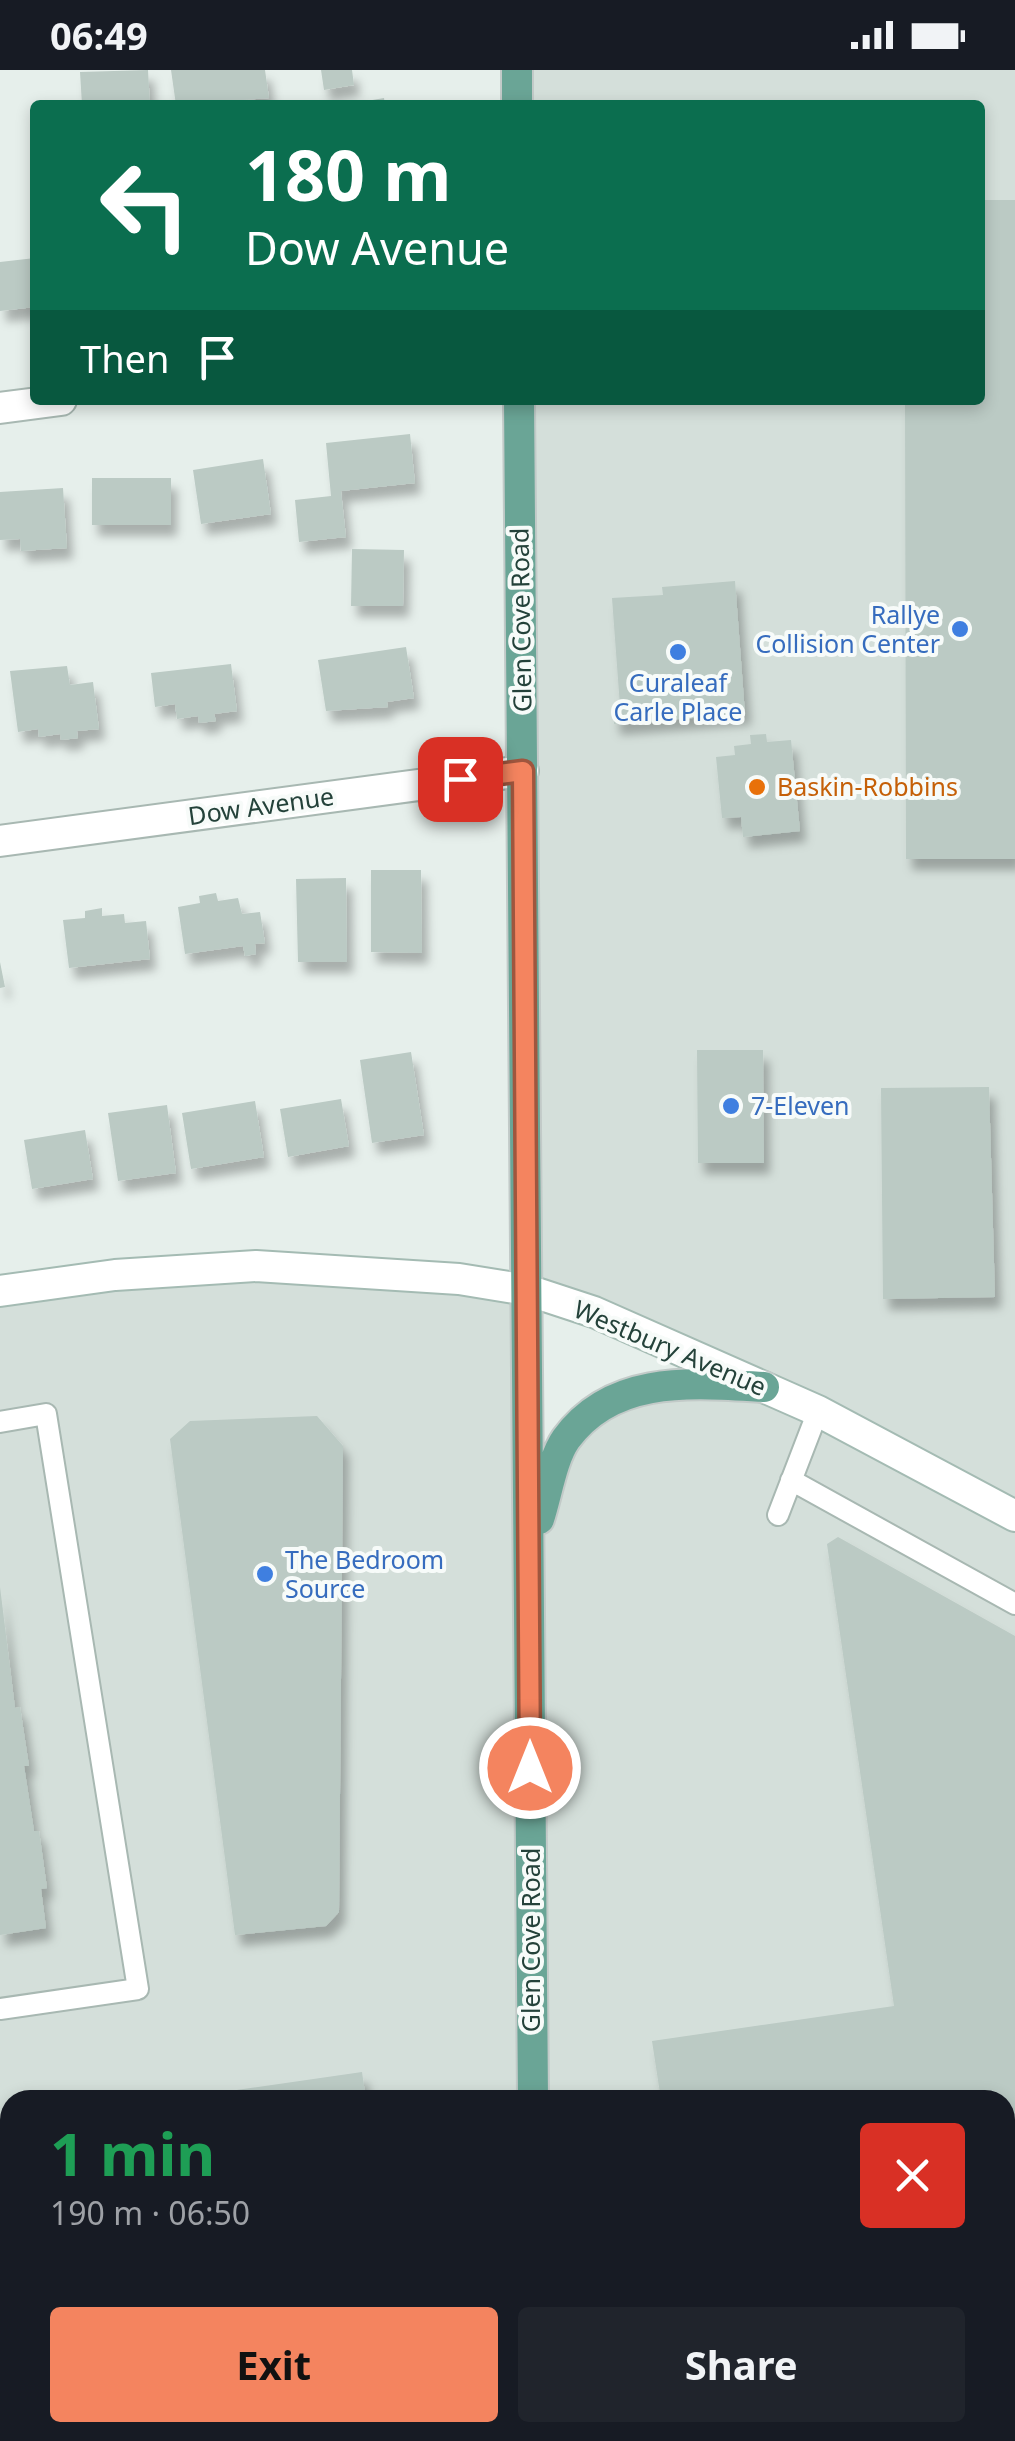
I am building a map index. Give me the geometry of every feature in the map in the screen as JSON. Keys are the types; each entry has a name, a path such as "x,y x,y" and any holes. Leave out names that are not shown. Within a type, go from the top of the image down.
{"main road":[{"path":"516,70 517,100"},
{"path":"0,408 30,404"},
{"name":"Glen Cove Road","path":"519,405 533,2090"},
{"name":"Dow Avenue","path":"0,841 523,771"},
{"name":"Westbury Avenue","path":"0,1290 115,1275 256,1266 459,1279 527,1290 594,1312 818,1410 1015,1516"},
{"path":"531,1546 564,1441 597,1408 644,1387 694,1383 764,1388"}],"lane":[{"path":"778,1515 818,1410"},
{"path":"0,1422 46,1414 138,1989 0,2009"},
{"path":"791,1480 1015,1604"}],"shaded area":[{"path":"517,70 1015,70 1015,2090 0,2090 0,1285 75,1274 525,1288 519,405 985,405 985,100 517,100","holes":["526,1289 760,1387 597,1408 564,1441 531,1546"]}],"building":[{"path":"148,70 150,100 82,100 80,72"},
{"path":"171,70 265,70 269,98 175,100"},
{"path":"321,70 352,70 354,85 324,90"},
{"name":"Rallye Collision Center","path":"985,200 1015,200 1015,859 906,859 905,405 985,405"},
{"path":"30,259 30,308 0,311 0,262"},
{"path":"410,434 415,483 341,491 346,537 299,542 295,500 331,496 326,443"},
{"path":"263,459 271,514 201,524 193,470"},
{"path":"92,478 171,478 171,525 92,525"},
{"path":"63,488 67,548 21,551 20,539 0,540 0,492"},
{"path":"352,549 404,550 403,606 351,606"},
{"name":"Curaleaf Carle Place","path":"735,581 745,714 614,724 613,707 620,706 612,598 663,595 662,587"},
{"path":"406,647 414,698 387,702 388,707 326,711 318,660"},
{"path":"231,664 237,711 214,714 216,721 199,723 198,716 177,719 175,704 155,707 151,673"},
{"path":"67,666 70,685 93,682 99,729 77,731 78,738 61,740 60,734 39,737 38,729 18,732 10,671"},
{"name":"Baskin-Robbins","path":"766,734 767,742 791,740 800,831 743,837 741,817 722,818 716,757 735,755 734,746 751,744 750,735"},
{"path":"371,870 421,870 422,953 371,952"},
{"path":"346,878 347,962 298,962 296,879"},
{"path":"216,893 218,901 238,898 242,914 260,912 265,943 255,944 256,954 245,956 243,946 185,954 178,907 200,903 199,896"},
{"path":"102,908 102,916 124,914 125,923 146,921 150,959 69,968 63,920 85,918 85,911"},
{"path":"0,962 5,987 0,988"},
{"name":"7-Eleven","path":"697,1050 763,1050 764,1163 698,1163"},
{"path":"411,1052 424,1135 372,1143 360,1060"},
{"path":"989,1087 995,1297 883,1299 881,1088"},
{"path":"341,1099 349,1146 288,1157 280,1109"},
{"path":"255,1101 264,1157 191,1169 182,1113"},
{"path":"167,1105 176,1173 118,1181 108,1113"},
{"path":"85,1130 93,1179 32,1189 24,1140"},
{"path":"317,1416 343,1446 339,1912 326,1926 235,1935 170,1439 190,1421"},
{"path":"838,1537 1015,1636 1015,2090 659,2090 652,2041 894,2006 827,1544"},
{"path":"0,1587 15,1708 20,1707 29,1766 24,1766 34,1831 39,1831 47,1888 41,1889 46,1928 0,1935"},
{"path":"362,2072 365,2090 237,2090"}],"place":[{"name":"Rallye Collision Center","path":"960,629"},
{"name":"Curaleaf Carle Place","path":"678,652"},
{"name":"Baskin-Robbins","path":"757,787"},
{"name":"7-Eleven","path":"731,1106"},
{"name":"The Bedroom Source","path":"265,1574"}],"route":[{"path":"460,779 523,771 530,1768"}]}
